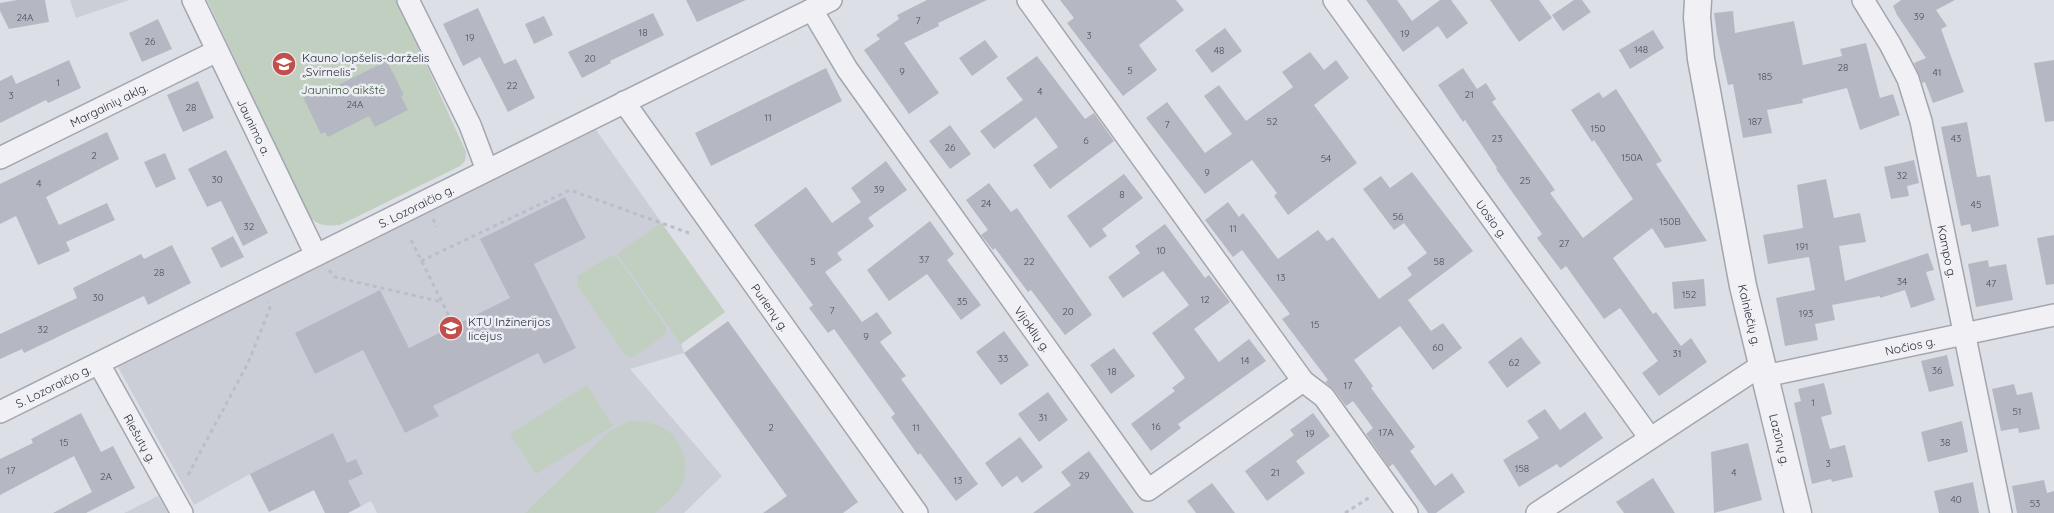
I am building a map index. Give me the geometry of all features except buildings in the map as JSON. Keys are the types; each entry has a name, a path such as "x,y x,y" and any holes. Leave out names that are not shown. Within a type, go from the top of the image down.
{"street":[{"name":"Jaunimo a.","path":"193,0 316,255"},
{"path":"408,0 470,125 487,170"},
{"name":"S. Lozoraičio g.","path":"0,412 831,0"},
{"path":"1028,0 1304,381 1324,397 1407,513"},
{"name":"Uosio g.","path":"1334,0 1650,438"},
{"name":"Kalniečių g.","path":"1698,0 1698,35 1703,68 1743,286 1763,370"},
{"name":"Kampo g.","path":"1863,0 1890,44 1908,79 1920,121 2002,513"},
{"name":"Vijoklių g.","path":"812,10 847,69 1148,490 1304,381"},
{"name":"Margainių aklg.","path":"0,158 217,51"},
{"name":"Purienų g.","path":"624,102 917,513"},
{"name":"Nočios g.","path":"1763,370 1966,334 2054,315"},
{"name":"Riešutų g.","path":"99,364 182,513"},
{"path":"1537,513 1650,438 1763,370"},
{"name":"Lazūnų g.","path":"1763,370 1798,513"}],"path":[{"path":"421,261 570,190 689,234"},
{"path":"411,240 454,326"},
{"path":"316,255 335,277 442,302"},
{"path":"188,475 248,363 270,308 258,284"},
{"path":"1345,513 1387,485"}],"shaded area":[{"path":"70,0 129,0 76,18"},
{"name":"KTU Inžinerijos licėjus","path":"596,130 725,312 681,343 684,353 630,369 722,476 684,513 377,513 371,501 348,513 325,513 314,490 269,512 250,474 194,505 118,367"},
{"path":"158,496 168,513 124,513"}],"green space":[{"name":"Jaunimo aikštė","path":"207,0 397,0 466,152 465,161 460,166 340,225 317,223 310,218"},
{"path":"661,223 725,312 681,344 617,254"},
{"path":"610,256 617,257 666,327 665,335 633,357 625,355 577,285 577,276"},
{"path":"587,385 613,426 536,474 510,434"},
{"path":"642,421 655,424 667,430 678,442 684,459 685,476 682,484 673,497 655,513 525,513 610,431 628,422"}],"place":[{"name":"Kauno lopšelis-darželis „Svirnelis“","path":"284,64"},
{"name":"KTU Inžinerijos licėjus","path":"451,328"}]}
